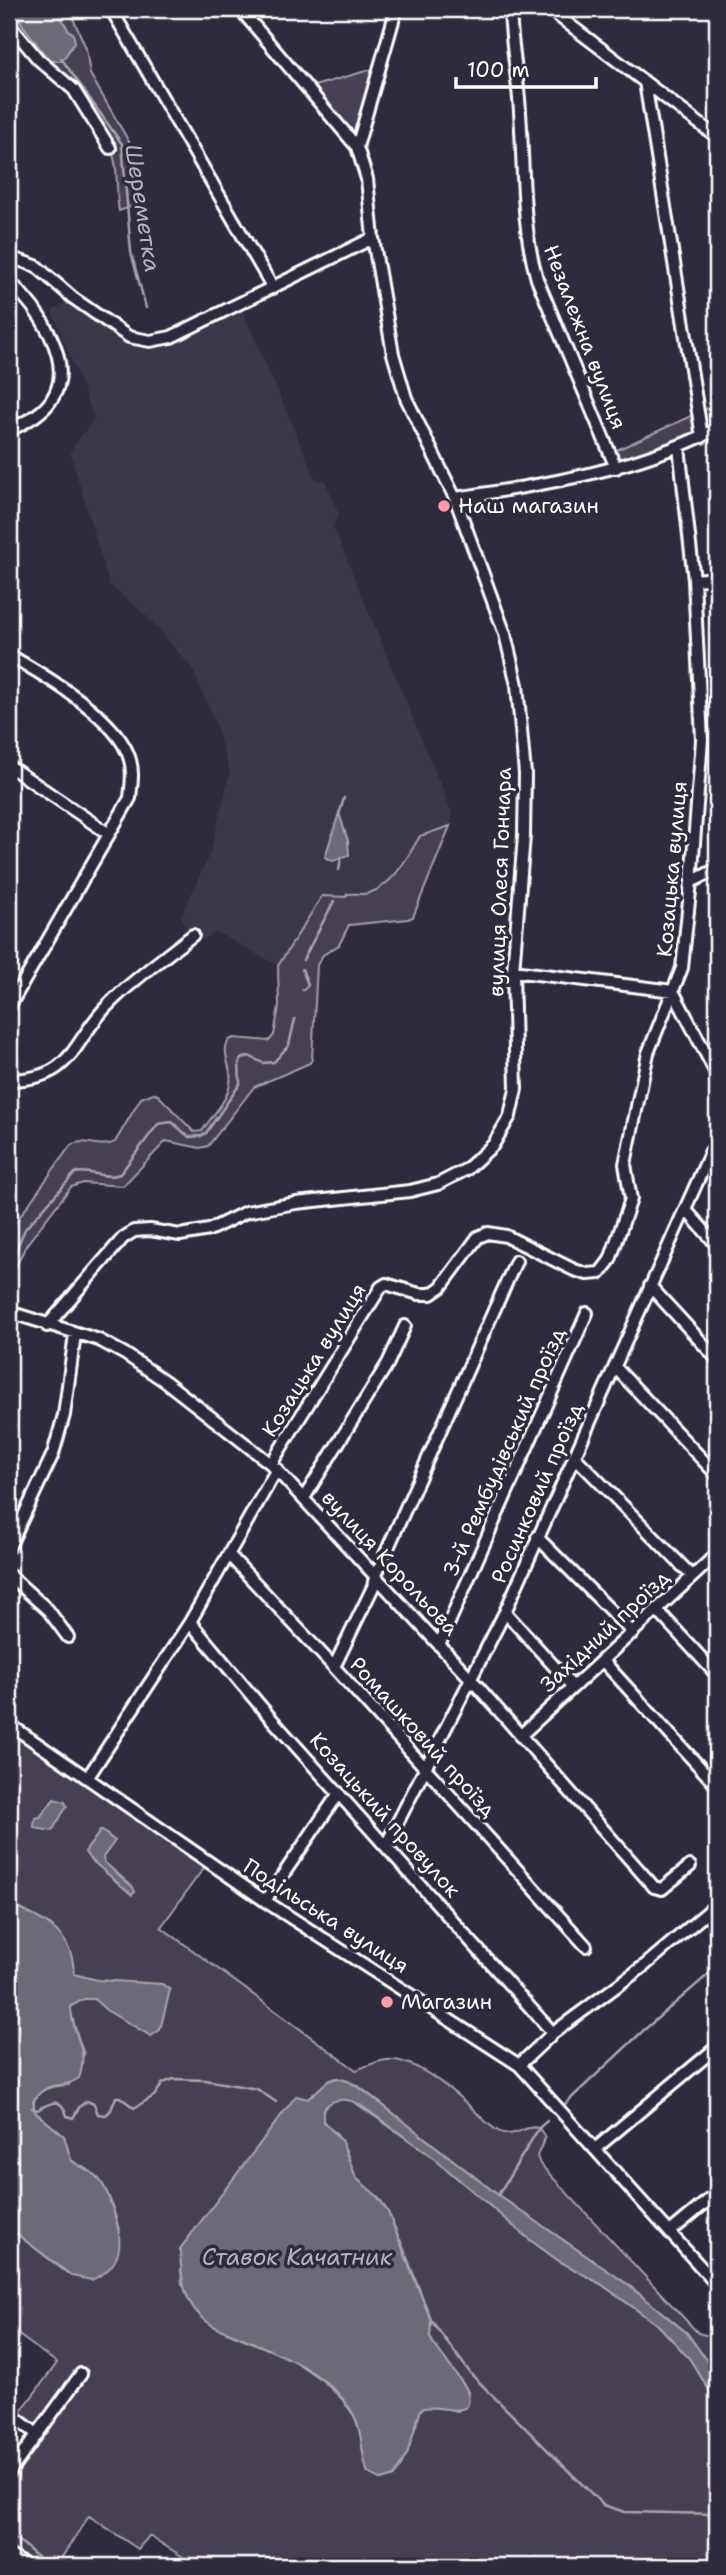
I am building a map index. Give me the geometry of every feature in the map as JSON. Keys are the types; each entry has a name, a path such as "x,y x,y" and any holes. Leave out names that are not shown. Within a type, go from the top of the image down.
{"street":[{"path":"111,9 273,288"},
{"name":"вулиця Олеся Гончара","path":"47,1326 123,1238 134,1231 150,1230 180,1235 209,1230 246,1212 296,1203 424,1188 453,1178 478,1161 499,1138 515,1101 517,1061 513,971 525,819 523,748 517,685 505,634 455,498 406,398 393,354 373,238 367,179 358,146 240,9"},
{"name":"Незалежна вулиця","path":"510,9 520,112 526,232 530,253 537,279 615,468"},
{"path":"549,9 717,137"},
{"path":"358,146 395,15"},
{"path":"9,24 38,59 75,90 110,148"},
{"path":"645,82 702,437"},
{"path":"9,257 36,266 73,298 129,337 150,341 171,337 373,238"},
{"path":"9,281 25,295 50,335 60,372 56,393 49,403 9,431"},
{"path":"455,498 553,483 615,468 679,447 717,429"},
{"name":"Козацька вулиця","path":"88,1777 190,1622 229,1555 274,1466 381,1287 386,1284 419,1294 430,1294 441,1287 478,1237 488,1233 506,1236 580,1273 596,1275 606,1268 630,1204 626,1160 648,1053 683,962 691,882 702,740 694,580 679,447"},
{"path":"694,580 717,578"},
{"path":"9,654 106,721 125,746 131,761 130,798 9,1007"},
{"path":"9,766 109,834"},
{"path":"691,882 717,869"},
{"path":"9,1080 37,1078 54,1069 73,1051 108,1004 193,935"},
{"path":"513,971 673,991 717,1075"},
{"name":"Росинковий проїзд","path":"386,1845 505,1612 685,1209 714,1154"},
{"path":"685,1209 717,1245"},
{"path":"334,1667 373,1587 375,1577 516,1261"},
{"path":"650,1286 717,1359"},
{"name":"вулиця Корольова","path":"9,1312 99,1340 140,1363 274,1466 471,1679 654,1887 662,1888 690,1866"},
{"name":"3-й Рембудівський проїзд","path":"439,1645 587,1313"},
{"path":"304,1497 388,1363 405,1326"},
{"path":"9,1547 53,1454 64,1415 75,1334"},
{"path":"615,1367 717,1475"},
{"path":"574,1456 692,1576"},
{"path":"537,1537 633,1633"},
{"name":"Західний проїзд","path":"520,1736 717,1554"},
{"name":"Ромашковий проїзд","path":"229,1555 426,1768 586,1947"},
{"path":"9,1575 48,1610 68,1637"},
{"path":"657,1610 717,1675"},
{"path":"505,1612 573,1687"},
{"name":"Козацький провулок","path":"190,1622 268,1715 553,2033"},
{"path":"603,1661 717,1787"},
{"name":"Подільська вулиця","path":"9,1724 265,1901 519,2065 717,2285"},
{"path":"265,1901 339,1793"},
{"path":"519,2065 553,2033 644,1966 717,1904"},
{"path":"596,2149 717,2047"},
{"path":"670,2232 717,2193"},
{"path":"9,2473 81,2374"},
{"path":"9,2413 37,2434"},
{"path":"9,2555 27,2566"}],"shaded area":[{"path":"9,9 69,9 86,48 90,74 132,147 140,177 139,204 119,211 115,162 109,144 70,89 9,24"},
{"path":"380,67 357,147 307,88"},
{"path":"73,298 129,337 150,341 240,304 316,480 325,480 339,515 333,526 453,815 450,826 420,836 403,864 387,882 369,893 347,894 346,897 322,896 278,966 216,932 199,942 190,937 181,917 211,850 230,773 214,719 192,668 149,618 109,584 70,452 94,418 52,311"},
{"path":"717,404 717,429 616,468 610,453"},
{"path":"450,826 413,917 349,925 339,945 323,955 317,965 310,1063 254,1087 208,1146 200,1148 166,1141 123,1186 83,1183 71,1187 27,1244 9,1280 9,1232 70,1146 81,1142 104,1145 115,1142 141,1098 153,1093 194,1132 202,1131 229,1089 226,1050 229,1040 234,1038 269,1041 274,1035 279,1006 278,966 322,896 346,897 347,894 367,894 378,889 393,877 420,836"},
{"path":"9,1724 208,1862 161,1927 356,2070 386,2060 409,2064 445,2085 498,2131 509,2134 539,2128 545,2137 537,2156 540,2164 698,2333 717,2338 717,2375 687,2333 627,2284 498,2195 357,2085 337,2078 328,2081 308,2099 302,2099 180,2249 182,2284 213,2326 293,2360 323,2381 341,2398 355,2417 368,2472 381,2480 394,2476 401,2466 421,2409 434,2406 458,2411 469,2394 430,2337 431,2320 391,2218 381,2201 356,2178 345,2148 321,2117 328,2104 340,2099 351,2100 430,2155 530,2240 559,2261 601,2284 659,2326 689,2358 717,2402 717,2566 198,2566 149,2536 138,2549 89,2516 56,2566 9,2566 9,2473 37,2434 16,2418 57,2363 9,2328 9,2228 71,2276 120,2233 102,2184 91,2172 71,2160 64,2136 35,2112 35,2098 38,2094 49,2088 69,2085 84,2054 70,2007 53,1927 9,1903"}],"water":[{"path":"15,9 56,9 69,31 73,33 75,42 62,61 48,59 22,24"},
{"path":"339,813 348,841 349,855 333,861 325,857"},
{"path":"54,1799 65,1802 67,1806 52,1831 34,1828 35,1818 40,1817"},
{"path":"101,1830 115,1841 103,1857 104,1862 133,1887 135,1892 132,1895 85,1852"},
{"path":"9,1903 44,1922 62,1937 72,1959 74,1974 97,1980 162,1984 170,1990 160,2030 151,2036 106,2010 94,1999 84,1999 71,2006 82,2058 79,2078 45,2089 33,2101 35,2112 64,2136 71,2160 91,2172 101,2182 114,2213 119,2233 118,2252 110,2268 91,2280 72,2276 9,2228"},
{"name":"Ставок Качатник","path":"337,2078 348,2081 367,2093 498,2195 627,2284 687,2333 717,2375 717,2402 689,2358 659,2326 601,2284 559,2261 530,2240 430,2155 362,2106 352,2101 337,2100 323,2109 323,2121 341,2140 356,2178 377,2196 388,2212 431,2320 430,2337 466,2388 469,2399 467,2406 462,2409 421,2409 407,2454 394,2476 382,2480 368,2473 358,2426 345,2402 331,2387 294,2361 213,2326 203,2318 189,2301 183,2283 180,2249 296,2096 308,2099 328,2081"}],"waterway":[{"name":"Шереметка","path":"61,58 122,144 131,252 146,308"},
{"name":"Шереметка","path":"339,815 344,798"},
{"name":"Шереметка","path":"339,870 341,857"},
{"name":"Шереметка","path":"303,960 334,901"},
{"name":"Шереметка","path":"302,969 308,985 303,990"},
{"name":"Шереметка","path":"9,1266 25,1229 75,1173 109,1176 120,1174 158,1124 172,1122 189,1137 206,1133 240,1084 241,1059 249,1056 263,1063 274,1062 289,1045 295,1019"},
{"path":"565,2104 717,1967"},
{"path":"32,2108 37,2110 55,2102 62,2106 67,2116 73,2118 80,2106 87,2101 94,2104 98,2114 106,2115 116,2097 134,2108 154,2096 163,2083 174,2079 205,2080 257,2089 276,2102"},
{"path":"498,2195 539,2128 547,2121"},
{"path":"400,2240 431,2320 471,2374 603,2505 625,2512 717,2514"},
{"path":"9,2420 18,2426"},
{"path":"13,2459 26,2440 26,2432"},
{"path":"9,2536 23,2544 47,2566"}],"place":[{"name":"Наш магазин","path":"444,506"},
{"name":"Магазин","path":"387,2002"}]}
